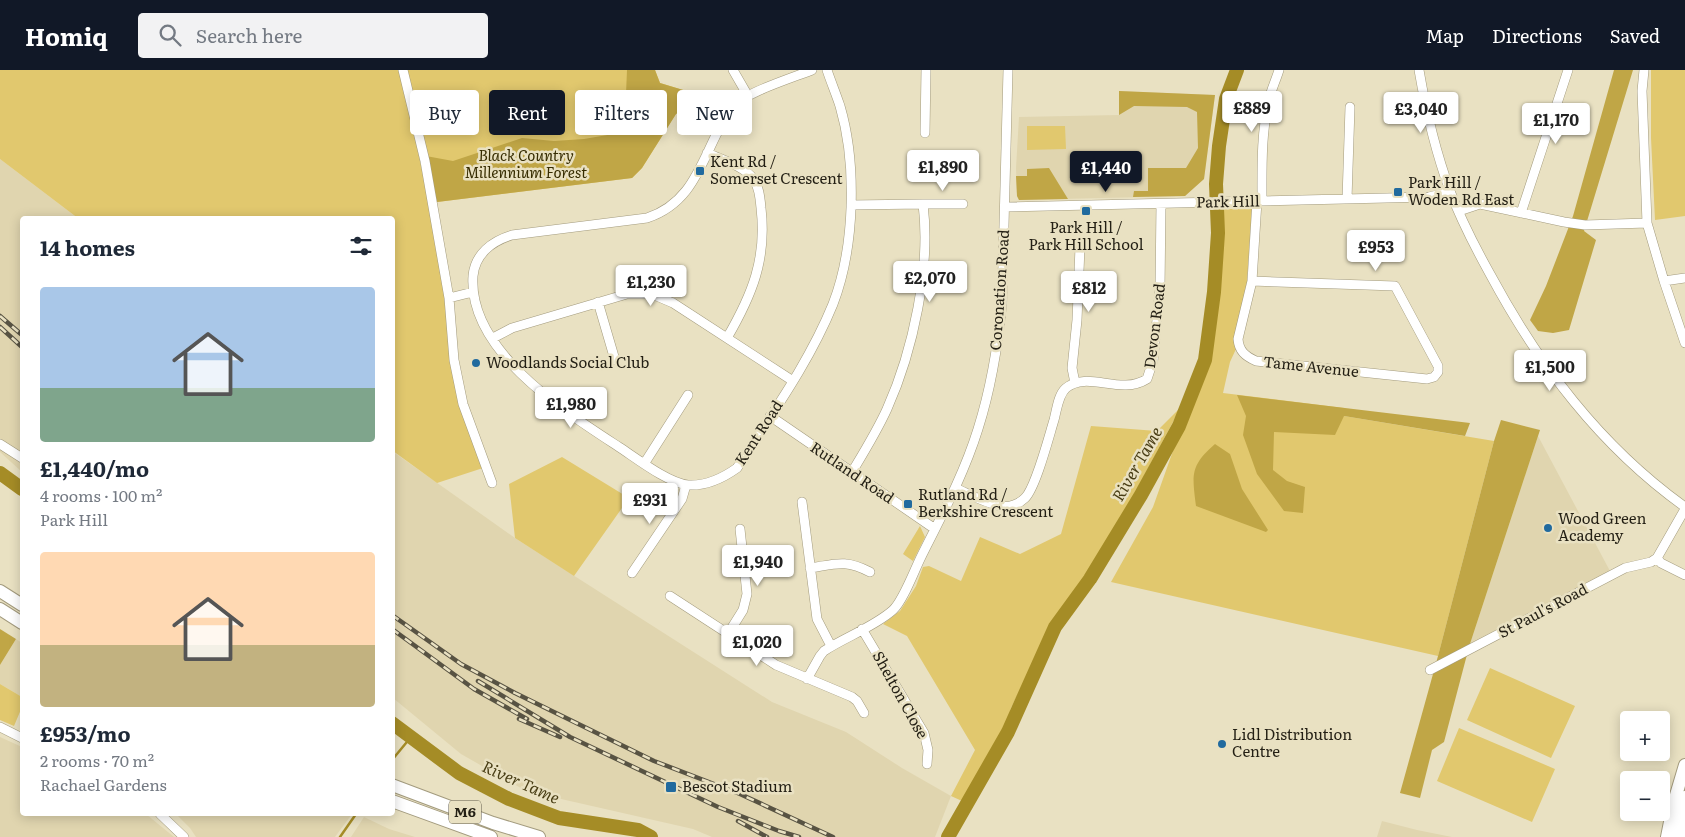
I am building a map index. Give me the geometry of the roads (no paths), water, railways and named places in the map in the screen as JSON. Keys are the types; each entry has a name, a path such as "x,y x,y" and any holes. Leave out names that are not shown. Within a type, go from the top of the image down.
{"highway":[{"path":"0,591 20,604"},
{"path":"0,609 20,622"},
{"path":"0,614 20,627"},
{"path":"1669,835 1674,802 1685,765"},
{"name":"M6","path":"395,786 493,823 539,837"},
{"path":"1669,835 1685,798"},
{"name":"M6","path":"395,802 491,837"}],"street":[{"path":"403,70 425,161 449,298 454,360 463,404 492,483"},
{"path":"733,70 745,90"},
{"name":"Kent Road","path":"752,94 812,70"},
{"name":"Kent Road","path":"717,135 686,192 673,206 647,218 522,233 504,237 491,244 478,258 474,268 473,292 480,319 515,368 533,386 577,419 644,464 673,480 686,484 704,484 727,475 737,468 793,381 822,329 839,287 849,239 851,205 849,160 843,121 827,70"},
{"path":"925,133 926,70"},
{"name":"Coronation Road","path":"807,679 820,656 832,646 888,614 897,606 955,488 979,427 995,356 1003,295 1008,70"},
{"name":"Tame Avenue","path":"1252,281 1395,286 1438,366 1438,372 1434,377 1427,379 1256,361 1243,354 1238,339 1252,281 1265,121 1269,99 1279,70"},
{"path":"1419,70 1426,106 1450,192 1509,310 1565,392 1606,440 1630,464 1685,508 1658,558 1661,563 1685,575"},
{"path":"1521,213 1568,70"},
{"path":"1644,70 1642,91 1647,223 1685,342"},
{"path":"1347,199 1350,107"},
{"path":"707,153 740,168 752,177 758,190 762,214 763,242 757,276 743,309 727,338"},
{"name":"Park Hill","path":"1005,206 1430,197 1450,192"},
{"path":"852,472 888,408 910,345 918,307 923,267 925,230 923,204"},
{"path":"851,205 963,204"},
{"name":"Devon Road","path":"1076,383 1094,381 1135,386 1147,379 1150,373 1153,361 1160,289 1161,204"},
{"path":"1458,211 1480,204 1585,225 1647,223"},
{"path":"955,488 1000,506 1015,505 1023,500 1032,486 1062,392 1076,383 1072,368 1077,320 1080,247"},
{"path":"1664,281 1685,278"},
{"path":"449,298 473,292"},
{"path":"493,338 512,328 626,294 640,293 658,296 673,302 793,381"},
{"path":"598,302 615,360"},
{"path":"644,464 688,395"},
{"name":"Rutland Road","path":"770,416 935,529"},
{"path":"0,444 20,457"},
{"path":"632,573 682,500 686,484"},
{"path":"802,502 816,619 832,646"},
{"path":"728,634 743,610 747,594 740,529"},
{"name":"St Paul's Road","path":"1430,670 1625,568 1651,562 1658,558"},
{"path":"810,568 845,562 870,572"},
{"path":"670,596 776,665 852,697 857,701 864,714"},
{"name":"Shelton Close","path":"862,629 924,733 928,750 927,764"},
{"path":"0,728 20,737"},
{"path":"1684,837 1685,798"},
{"path":"162,816 184,837"}],"waterway":[{"name":"River Tame","path":"948,837 1008,732 1055,627 1090,579 1141,495 1179,426 1205,360 1214,292 1218,233 1216,184 1219,146 1226,99 1237,70"},
{"name":"River Tame","path":"0,473 20,488"},
{"name":"River Tame","path":"395,725 459,773 509,799 559,818 638,830 651,837"},
{"path":"395,756 411,737"},
{"path":"340,837 355,816"}],"railway":[{"path":"0,316 20,333"},
{"path":"0,327 20,345"},
{"path":"395,617 461,664 515,693 654,761 740,794 833,837"},
{"path":"395,631 474,689 527,719"},
{"path":"478,681 570,737 718,807 799,837"},
{"path":"519,719 560,737"},
{"path":"738,821 767,837"}],"place":[{"name":"Kent Rd / Somerset Crescent","path":"700,171"},
{"name":"Park Hill / Woden Rd East","path":"1398,192"},
{"name":"Park Hill / Park Hill School","path":"1086,211"},
{"name":"Woodlands Social Club","path":"476,363"},
{"name":"Rutland Rd / Berkshire Crescent","path":"908,504"},
{"name":"Wood Green Academy","path":"1548,528"},
{"name":"Lidl Distribution Centre","path":"1222,744"},
{"name":"Bescot Stadium","path":"671,787"}],"park label":[{"name":"Black Country Millennium Forest","path":"526,164"}]}
